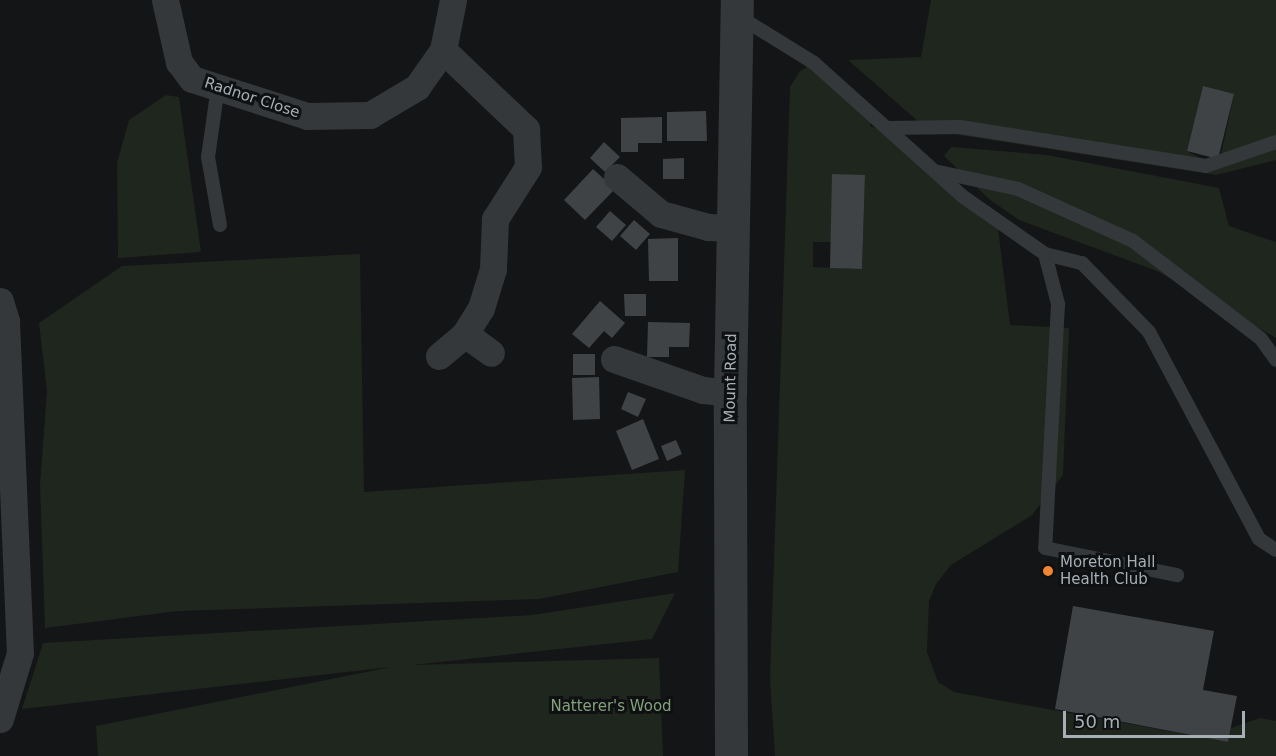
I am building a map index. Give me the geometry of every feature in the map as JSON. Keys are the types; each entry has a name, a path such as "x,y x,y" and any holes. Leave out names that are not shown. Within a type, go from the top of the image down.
{"street":[{"name":"Radnor Close","path":"165,0 178,62 192,79 307,116 370,115 417,87 443,50 453,0"},
{"name":"Mount Road","path":"731,756 730,393 737,8"},
{"path":"439,356 465,334 481,308 493,269 495,219 528,167 526,129 443,50"},
{"path":"617,177 661,214 708,227 734,228"},
{"path":"0,301 6,321 6,475 20,653 0,719"},
{"path":"465,334 491,353"},
{"path":"614,359 703,390 730,393"}],"lane":[{"path":"737,8 814,63 962,196 1045,254 1082,263 1149,332 1259,538 1276,550"},
{"path":"218,87 208,158 220,225"},
{"path":"889,128 960,127 1206,166 1276,142"},
{"path":"937,172 1018,189 1133,241 1261,339 1276,360"},
{"path":"1045,254 1058,304 1045,548 1177,575"}],"green space":[{"path":"931,0 1276,0 1276,160 1216,175 928,130 848,60 921,57","holes":["1203,87 1234,95 1218,168 1187,151"]},
{"path":"814,63 874,112 870,126 900,137 998,228 1010,325 1069,328 1063,475 1032,515 951,565 936,584 929,601 927,652 938,682 954,692 1228,742 1231,728 1260,718 1276,721 1276,756 775,756 770,678 790,87 800,71","holes":["839,175 865,176 862,269 813,267 813,242 837,242"]},
{"path":"166,95 179,97 201,252 118,258 117,163 129,120"},
{"path":"951,147 1047,155 1219,188 1229,226 1276,242 1276,338 1157,271 1019,220 989,199 944,156"},
{"path":"360,254 364,492 685,470 678,572 539,599 178,611 45,628 40,484 47,391 39,323 122,266"},
{"name":"Natterer's Wood","path":"675,593 652,639 412,665 659,658 663,756 98,756 96,726 391,667 22,709 43,643 533,615"}],"building":[{"path":"1203,86 1234,94 1218,159 1187,151"},
{"path":"706,111 707,141 667,141 667,112"},
{"path":"662,117 662,143 638,143 638,152 621,152 621,118"},
{"path":"604,142 620,157 605,172 590,158"},
{"path":"684,158 684,179 663,179 663,159"},
{"path":"593,169 615,189 585,220 564,200"},
{"path":"832,174 865,175 862,269 830,268"},
{"path":"610,211 626,225 612,241 596,227"},
{"path":"634,220 650,234 636,250 620,236"},
{"path":"678,238 678,281 649,281 648,239"},
{"path":"624,294 646,294 646,316 625,316"},
{"path":"600,301 625,323 612,338 604,331 589,348 572,334"},
{"path":"648,322 690,323 689,347 669,347 669,357 647,357"},
{"path":"573,354 595,354 595,375 573,375"},
{"path":"599,377 600,419 573,420 572,378"},
{"path":"628,392 646,399 638,417 621,409"},
{"path":"643,419 659,459 632,470 616,431"},
{"path":"676,440 682,454 667,461 661,446"},
{"path":"1073,606 1214,631 1203,690 1237,696 1228,742 1055,709"}],"place":[{"name":"Moreton Hall Health Club","path":"1048,571"}]}
